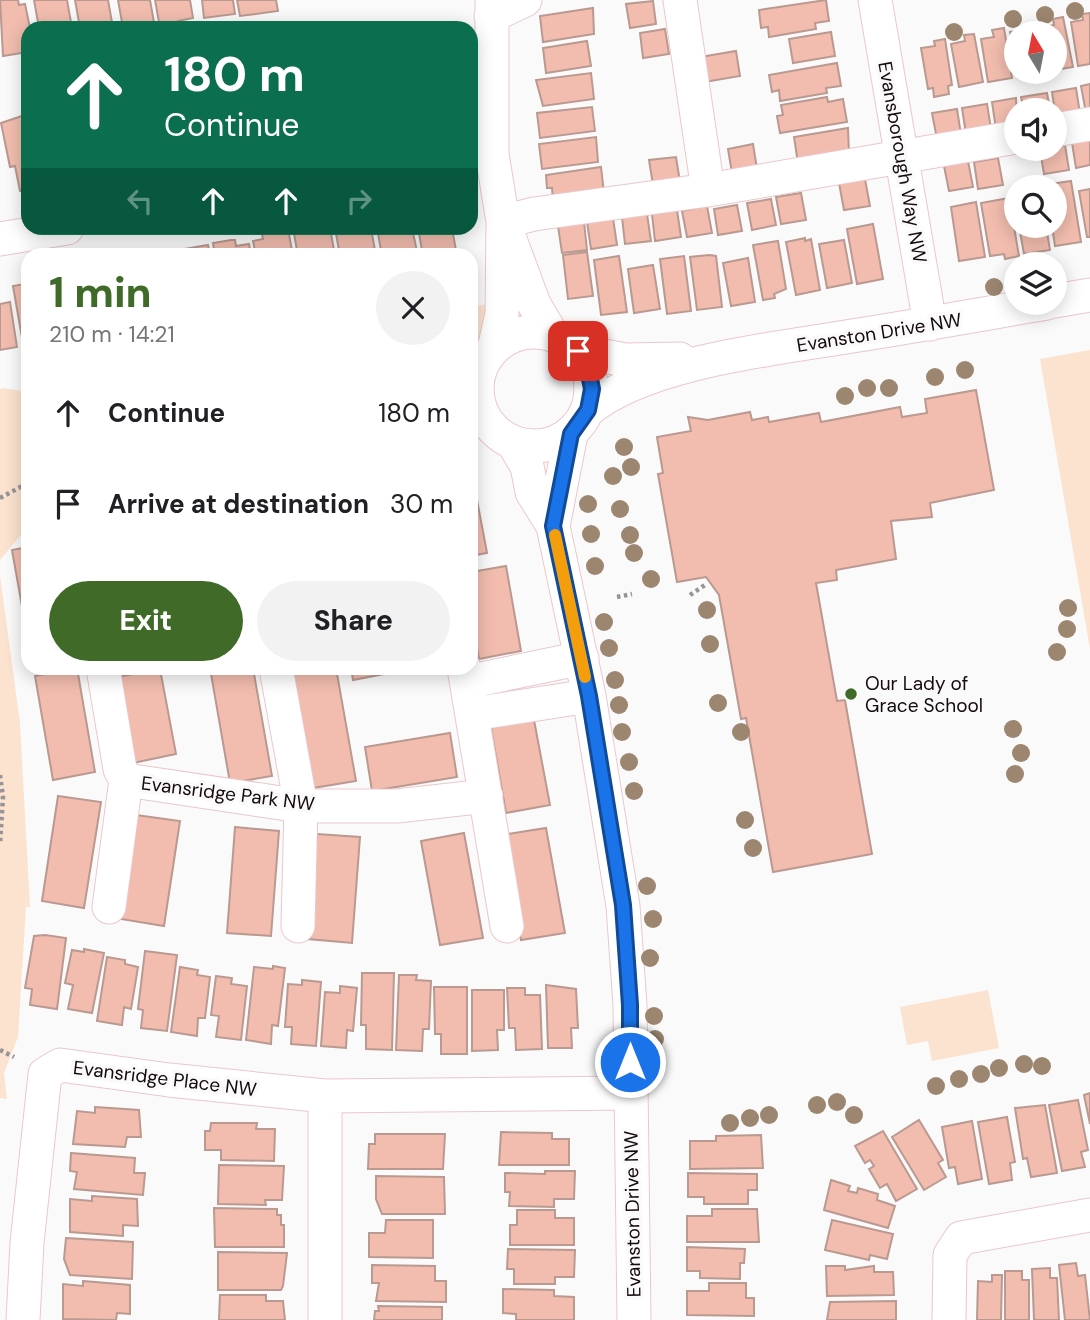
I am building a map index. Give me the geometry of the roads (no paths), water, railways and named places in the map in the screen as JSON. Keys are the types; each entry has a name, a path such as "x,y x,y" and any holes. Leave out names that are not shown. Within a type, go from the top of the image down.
{"street":[{"path":"478,404 483,418 496,433 513,443 533,447 553,444 579,422 592,389 590,379 534,304 481,156 492,8 525,0"},
{"path":"680,0 708,190"},
{"name":"Evansborough Way NW","path":"875,0 930,324"},
{"path":"1067,128 1090,124"},
{"path":"503,222 534,214 708,190 1004,139"},
{"path":"495,345 502,314 503,222"},
{"path":"0,239 24,235"},
{"path":"1067,299 1090,295"},
{"name":"Evanston Drive NW","path":"564,342 625,360 711,359 1004,311"},
{"path":"478,374 483,361 495,345 512,335 531,331 564,342"},
{"name":"Evanston Drive NW","path":"553,526 579,422 605,396 630,385 711,359"},
{"name":"Evanston Drive NW","path":"513,443 527,467 532,492 553,526 582,658 623,905 630,1005 634,1320"},
{"path":"478,673 582,658"},
{"name":"Evansridge Park NW","path":"104,675 120,769 126,780 301,806 397,806 486,796"},
{"path":"277,675 301,806 298,926"},
{"path":"466,675 507,926"},
{"path":"473,714 589,696"},
{"path":"109,907 126,780"},
{"name":"Evansridge Place NW","path":"23,1320 27,1243 45,1074 60,1065 169,1080 325,1096 630,1093"},
{"path":"325,1096 325,1320"},
{"path":"949,1320 950,1255 961,1238 1090,1215"}],"place":[{"name":"Our Lady of Grace School","path":"851,694"}]}
